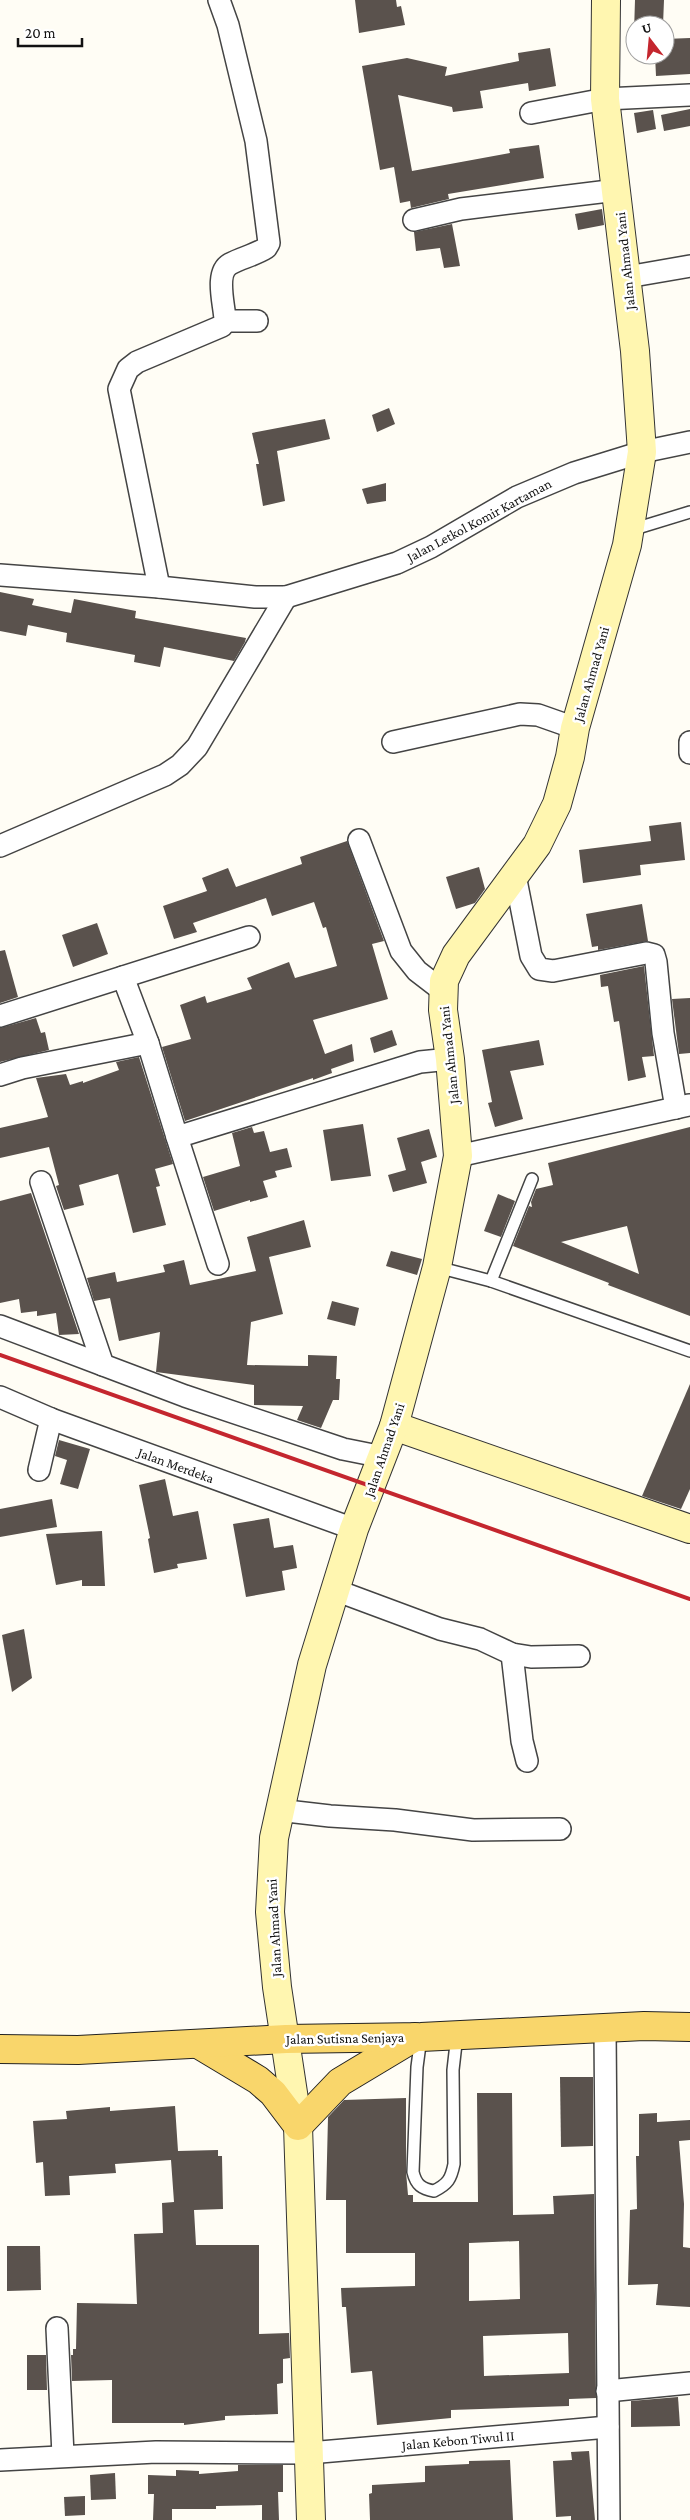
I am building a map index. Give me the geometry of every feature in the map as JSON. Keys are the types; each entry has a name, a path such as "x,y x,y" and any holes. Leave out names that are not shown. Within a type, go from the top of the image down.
{"main road":[{"name":"Jalan Sutisna Senjaya","path":"0,2050 78,2050 286,2039 418,2037 690,2027"},
{"path":"198,2044 258,2080 273,2093 298,2126 340,2082 418,2037"}],"street":[{"path":"159,587 119,389 128,369 137,362 222,326 225,321 221,279 223,271 228,265 266,248 270,238 256,141 228,25 219,0"},
{"name":"Jalan Ahmad Yani","path":"311,2520 298,2126 277,1987 270,1912 271,1868 278,1810 312,1665 359,1518 394,1426 437,1267 458,1156 450,1059 444,1020 443,991 445,978 456,955 537,846 556,804 570,757 575,728 631,530 642,452 627,277 605,98 606,0"},
{"path":"531,113 605,98 690,95"},
{"path":"414,220 461,209 616,190"},
{"path":"627,277 690,266"},
{"path":"225,321 257,321"},
{"name":"Jalan Letkol Komir Kartaman","path":"0,575 159,587 220,594 286,597 397,563 431,547 526,493 582,470 642,452 690,442"},
{"path":"0,846 144,785 180,765 197,747 286,597"},
{"path":"393,742 520,714 538,715 575,728"},
{"path":"690,742 690,752"},
{"path":"359,840 401,951 417,971 443,991"},
{"path":"458,1156 683,1107 662,1034 654,955 646,953 553,971 539,969 530,956 515,875"},
{"path":"0,1016 249,937"},
{"path":"123,977 148,1043 218,1264"},
{"path":"0,1075 22,1068 148,1043"},
{"path":"177,1137 420,1062 450,1059"},
{"path":"41,1182 103,1365"},
{"path":"0,1326 185,1396 343,1449 383,1458"},
{"name":"Jalan Merdeka","path":"0,1397 51,1419 359,1518"},
{"path":"39,1470 51,1419"},
{"path":"394,1426 690,1529"},
{"path":"335,1590 440,1628 480,1639 512,1654 531,1657 579,1656"},
{"path":"512,1654 522,1741 527,1761"},
{"path":"278,1810 330,1816 395,1820 473,1830 560,1829"},
{"path":"605,2029 609,2520"},
{"path":"57,2328 63,2455"},
{"path":"607,2391 690,2383"},
{"name":"Jalan Kebon Tiwul II","path":"0,2460 63,2455 156,2452 309,2453 608,2427"}],"lane":[{"path":"631,530 690,512"},
{"path":"491,1281 532,1179"},
{"path":"437,1267 491,1281 690,1351"},
{"path":"418,2037 413,2172 415,2180 422,2188 434,2191 445,2186 452,2178 454,2164 453,2070 457,2035"}],"building":[{"path":"355,0 396,0 397,7 401,6 405,25 359,33"},
{"path":"635,0 664,0 663,15 635,15"},
{"path":"690,38 690,74 656,76 655,65 675,65 675,39"},
{"path":"550,48 556,86 529,91 528,83 480,91 483,108 453,112 452,107 398,95 412,171 510,153 509,149 539,145 544,178 448,194 449,199 411,208 410,201 400,203 394,167 380,170 362,66 407,58 447,67 445,76 519,61 518,53"},
{"path":"690,109 690,126 664,131 661,115"},
{"path":"653,110 656,129 637,133 634,113"},
{"path":"602,209 604,225 578,230 575,214"},
{"path":"452,224 460,266 444,268 440,248 416,251 414,232"},
{"path":"389,408 395,424 377,432 372,415"},
{"path":"325,419 330,439 277,451 285,501 263,506 256,464 259,464 252,433"},
{"path":"386,483 386,501 367,504 362,489"},
{"path":"0,592 34,599 32,605 71,613 74,599 136,611 135,618 246,638 234,661 164,647 160,667 134,662 135,655 66,642 67,633 28,625 26,636 0,631"},
{"path":"681,822 685,860 640,865 641,875 583,883 579,850 651,841 649,826"},
{"path":"347,841 384,941 372,944 388,999 313,1020 325,1054 352,1044 354,1061 331,1069 332,1073 313,1080 313,1078 185,1121 162,1047 191,1039 180,1005 205,996 207,1003 252,989 247,978 289,962 295,978 337,966 326,927 323,928 314,902 272,916 266,898 193,923 197,932 174,939 163,906 207,891 202,878 228,868 236,887 302,864 300,857"},
{"path":"479,867 485,889 475,903 456,909 446,877"},
{"path":"642,904 648,941 598,950 598,946 592,947 586,914"},
{"path":"97,923 108,954 73,967 62,935"},
{"path":"5,950 18,997 0,1003 0,951"},
{"path":"644,966 654,1056 642,1057 646,1077 628,1081 619,1021 614,1022 608,986 601,987 600,975"},
{"path":"690,998 690,1053 679,1054 672,999"},
{"path":"36,1018 41,1033 45,1032 49,1050 0,1062 0,1028"},
{"path":"392,1030 397,1045 374,1053 370,1038"},
{"path":"539,1040 544,1065 510,1071 523,1119 495,1127 488,1103 492,1102 482,1050"},
{"path":"139,1057 173,1164 155,1169 160,1186 156,1187 166,1225 133,1233 118,1174 79,1185 84,1205 64,1210 56,1186 59,1185 49,1147 0,1158 0,1128 48,1117 36,1078 66,1074 70,1085 83,1081 83,1083 119,1070 116,1062"},
{"path":"363,1124 371,1176 331,1181 323,1130"},
{"path":"252,1127 254,1133 264,1131 270,1152 287,1148 292,1167 275,1171 277,1177 263,1181 268,1197 250,1202 250,1200 214,1211 203,1177 240,1166 232,1133"},
{"path":"690,1127 690,1316 513,1246 529,1206 532,1207 531,1202 536,1189 553,1185 548,1163","holes":["627,1226 639,1274 561,1242"]},
{"path":"429,1129 437,1157 421,1162 427,1183 393,1192 388,1175 406,1170 397,1138"},
{"path":"31,1193 79,1334 59,1335 56,1313 37,1316 37,1311 21,1313 19,1299 0,1303 0,1201"},
{"path":"498,1194 515,1201 501,1237 484,1231"},
{"path":"304,1220 311,1247 269,1257 283,1314 251,1322 247,1365 308,1366 308,1355 337,1356 336,1379 340,1379 339,1400 333,1400 321,1428 297,1420 303,1406 254,1405 254,1385 156,1372 160,1332 119,1341 110,1298 94,1301 87,1278 115,1272 117,1282 165,1272 163,1265 184,1260 190,1285 256,1271 247,1237"},
{"path":"391,1251 422,1259 417,1275 386,1266"},
{"path":"332,1301 359,1308 355,1326 327,1319"},
{"path":"690,1384 690,1489 681,1509 642,1496"},
{"path":"59,1440 90,1449 78,1489 60,1484 67,1460 55,1456"},
{"path":"165,1479 173,1516 198,1511 207,1559 177,1564 178,1568 154,1573 148,1539 150,1538 139,1485"},
{"path":"52,1499 57,1527 0,1537 0,1509"},
{"path":"269,1518 274,1548 293,1545 297,1568 282,1571 285,1590 246,1597 233,1524"},
{"path":"102,1531 105,1586 82,1586 82,1580 56,1585 46,1534"},
{"path":"24,1629 32,1678 12,1692 2,1635"},
{"path":"560,2077 593,2077 593,2146 561,2147"},
{"path":"477,2093 512,2093 513,2215 554,2214 553,2196 594,2194 596,2398 569,2399 569,2406 451,2410 451,2418 377,2425 372,2371 351,2373 346,2307 342,2307 341,2288 415,2286 415,2253 346,2253 346,2200 326,2200 328,2117 344,2100 406,2098 406,2172 408,2195 413,2195 413,2202 478,2202","holes":["519,2241 520,2299 469,2301 469,2243","568,2333 569,2373 484,2376 483,2336"]},
{"path":"175,2106 178,2151 218,2150 218,2156 222,2156 223,2209 194,2210 196,2245 259,2245 259,2334 289,2333 290,2358 283,2359 283,2383 277,2384 278,2414 225,2416 225,2420 184,2425 184,2423 112,2423 112,2380 72,2381 71,2355 73,2355 73,2349 76,2349 77,2303 137,2304 134,2234 163,2233 162,2203 174,2202 171,2160 115,2164 116,2173 69,2176 70,2195 45,2196 43,2162 36,2163 33,2121 67,2119 66,2111 110,2107 110,2111"},
{"path":"657,2113 657,2122 690,2120 690,2140 679,2141 684,2204 683,2247 690,2248 690,2307 656,2305 658,2284 628,2285 630,2210 637,2209 636,2156 639,2156 639,2114"},
{"path":"7,2246 40,2246 41,2290 7,2291"},
{"path":"27,2355 46,2355 47,2390 27,2390"},
{"path":"678,2397 680,2426 631,2427 631,2401"},
{"path":"589,2451 595,2520 571,2520 571,2516 556,2517 553,2461 572,2460 571,2452"},
{"path":"510,2460 513,2520 370,2520 369,2494 372,2493 372,2485 425,2482 425,2466 469,2464 469,2461"},
{"path":"238,2465 283,2465 283,2492 278,2492 279,2520 262,2520 262,2505 216,2506 216,2509 172,2509 172,2520 153,2520 154,2494 148,2494 148,2475 176,2476 176,2470 199,2471 199,2474 238,2471"},
{"path":"115,2473 116,2499 91,2500 90,2475"},
{"path":"85,2496 85,2515 65,2516 64,2497"}],"railway":[{"path":"0,1355 690,1599"}]}
